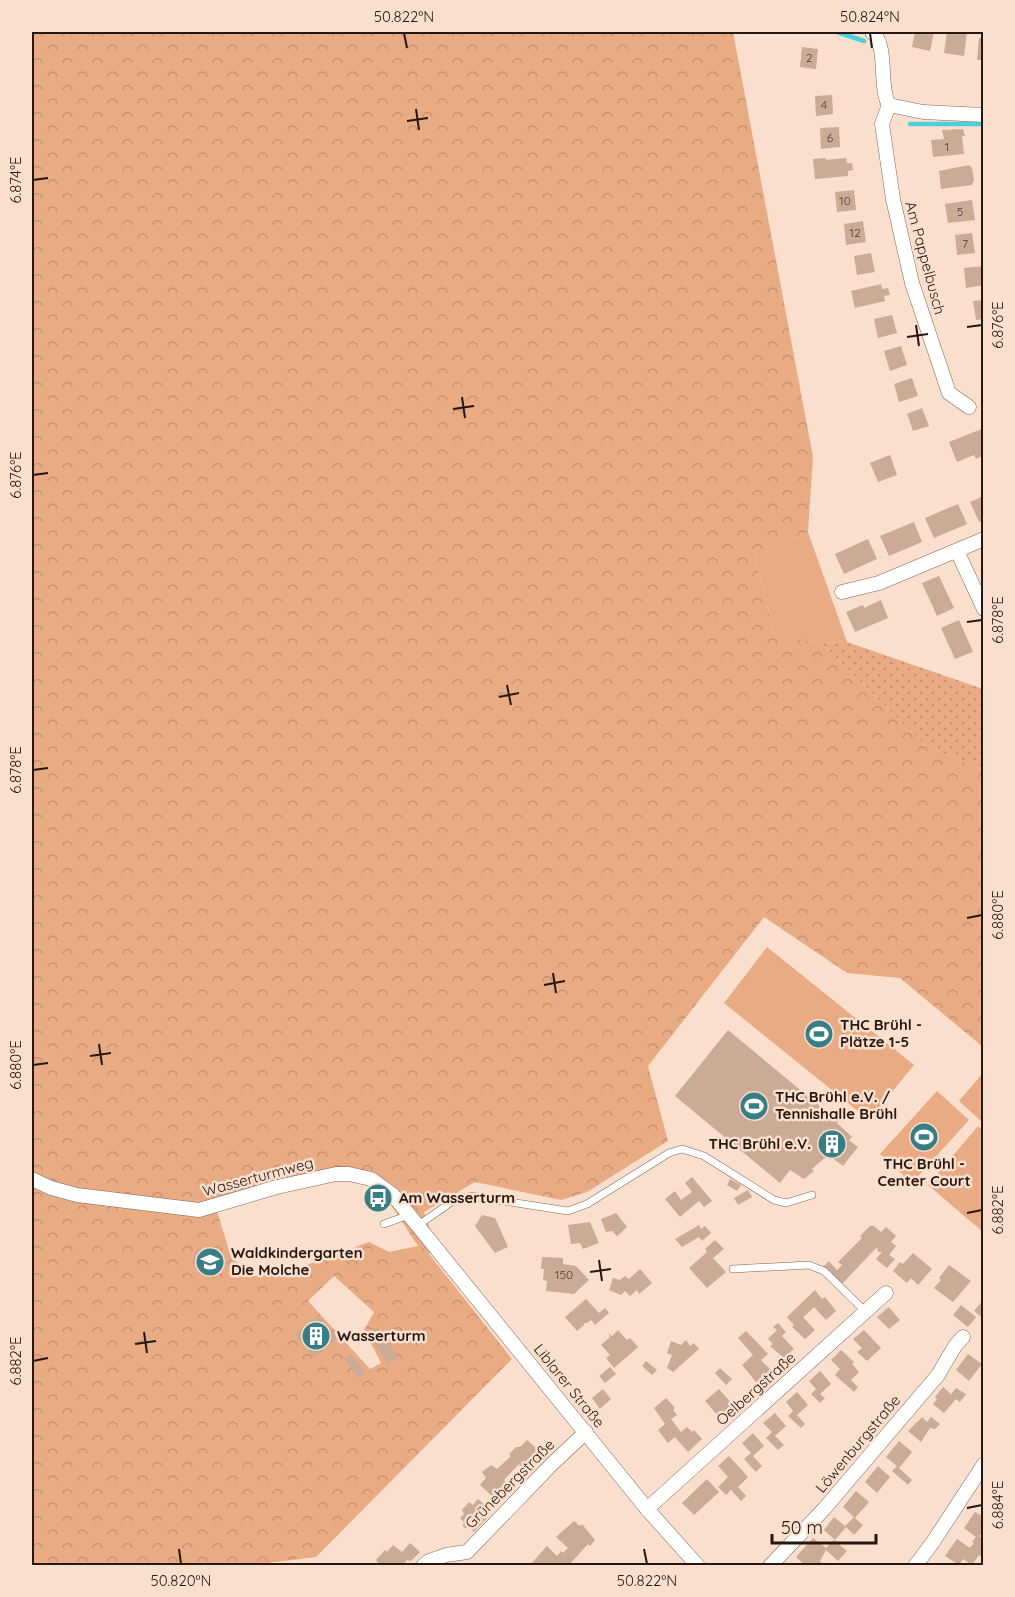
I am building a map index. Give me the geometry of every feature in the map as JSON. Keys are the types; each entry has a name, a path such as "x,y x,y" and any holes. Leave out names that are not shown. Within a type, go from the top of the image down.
{"street":[{"path":"872,32 877,36 881,53 885,94 889,105 923,112 984,115"},
{"name":"Am Pappelbusch","path":"889,105 882,124 892,199 912,283 949,393 969,407"},
{"path":"842,592 879,583 984,539"},
{"path":"957,551 984,609"},
{"name":"Wasserturmweg","path":"32,1179 51,1188 77,1195 199,1210 277,1187 336,1174 349,1174 364,1177 382,1186 393,1195 413,1220"},
{"name":"Liblarer Straße","path":"413,1220 647,1509 698,1566"},
{"name":"Oelbergstraße","path":"647,1509 886,1293"},
{"name":"Löwenburgstraße","path":"770,1566 824,1509 938,1375 963,1337"},
{"name":"Grünebergstraße","path":"423,1566 429,1561 446,1555 465,1559 585,1432"},
{"path":"915,1566 984,1464"}],"lane":[{"path":"384,1224 413,1220 453,1201 471,1196 568,1211 587,1204 669,1153 682,1149 704,1156 774,1200 786,1203 812,1195"},
{"path":"733,1269 809,1266 824,1270 866,1312"}],"green space":[{"path":"32,32 733,32 813,457 808,532 755,556 774,634 821,643 926,746 983,770 983,1047 900,978 847,973 764,917 648,1066 668,1141 587,1192 561,1200 475,1182 424,1212 434,1240 429,1254 512,1359 316,1557 245,1566 32,1566","holes":["334,1178 366,1182 383,1193 418,1246 389,1252 369,1242 282,1274 253,1276 240,1263 232,1260 216,1208","334,1276 374,1312 364,1330 381,1363 370,1369 308,1301"]},
{"path":"808,532 847,642 821,643 774,634 755,556"},
{"path":"847,642 983,689 983,770 926,746 821,643"},
{"name":"THC Brühl - Plätze 1-5","path":"767,947 914,1065 869,1120 724,1003"},
{"path":"984,1073 983,1123 959,1101"},
{"name":"THC Brühl - Center Court","path":"937,1091 969,1120 912,1183 880,1154"},
{"path":"978,1126 983,1131 983,1232 928,1185"}],"building":[{"path":"915,32 934,32 930,51 912,47"},
{"path":"947,32 967,32 964,56 944,53"},
{"path":"979,38 984,38 984,60 977,60"},
{"path":"802,47 818,49 816,69 800,67"},
{"path":"832,95 833,114 816,116 815,96"},
{"path":"839,127 840,147 821,149 820,128"},
{"path":"963,129 964,154 933,157 931,140 944,139 942,130"},
{"path":"826,158 826,160 846,158 847,163 852,163 853,170 848,171 848,176 815,179 813,159"},
{"path":"969,165 972,168 974,180 972,185 941,189 939,171"},
{"path":"854,190 856,210 837,212 835,192"},
{"path":"972,200 975,220 948,223 945,204"},
{"path":"863,221 866,242 846,245 844,224"},
{"path":"972,233 975,253 957,255 955,235"},
{"path":"871,253 875,272 857,275 854,256"},
{"path":"984,266 984,285 966,288 964,268"},
{"path":"881,284 882,289 888,288 890,295 884,296 885,301 855,308 851,291"},
{"path":"984,300 984,319 976,320 973,301"},
{"path":"892,315 897,333 878,338 874,319"},
{"path":"901,346 907,365 890,371 884,351"},
{"path":"912,378 918,396 899,402 894,384"},
{"path":"922,408 929,426 913,431 907,414"},
{"path":"984,428 984,455 976,459 974,455 957,462 949,442"},
{"path":"890,455 897,475 878,482 870,463"},
{"path":"984,496 984,520 979,522 970,502"},
{"path":"958,504 967,524 934,538 925,518"},
{"path":"914,522 922,542 889,556 880,536"},
{"path":"868,539 877,559 844,574 835,554"},
{"path":"939,576 954,608 937,616 922,583"},
{"path":"881,600 888,618 855,632 846,612 863,605 864,608"},
{"path":"959,620 973,652 955,659 941,628"},
{"name":"THC Brühl e.V. / Tennishalle Brühl","path":"728,1030 833,1117 835,1115 841,1119 837,1123 852,1137 849,1140 858,1147 843,1166 828,1155 804,1179 790,1170 780,1183 675,1096"},
{"path":"692,1177 712,1201 704,1207 699,1201 680,1217 665,1199 675,1191 681,1200 692,1192 685,1183"},
{"path":"730,1179 741,1185 737,1191 727,1185"},
{"path":"748,1190 752,1197 738,1205 734,1198"},
{"path":"616,1213 627,1227 617,1236 612,1231 606,1232 601,1219"},
{"path":"482,1215 495,1218 508,1247 495,1253 475,1226"},
{"path":"590,1222 599,1243 583,1249 580,1243 571,1244 568,1225"},
{"path":"699,1225 701,1229 705,1226 711,1233 702,1241 699,1237 682,1247 675,1239"},
{"path":"870,1226 874,1226 881,1232 886,1227 896,1236 891,1242 896,1246 889,1255 895,1259 887,1268 876,1259 882,1252 878,1252 877,1247 841,1285 823,1267 829,1261 837,1270 842,1265 838,1262 862,1238 860,1236"},
{"path":"715,1240 724,1249 713,1258 726,1272 707,1288 689,1268 707,1252 705,1249"},
{"path":"198,1248 208,1253 201,1268 192,1263"},
{"path":"913,1253 932,1269 918,1285 911,1278 907,1283 893,1271 900,1262 903,1264"},
{"path":"542,1257 563,1258 563,1264 576,1266 589,1280 574,1294 546,1291 547,1281 543,1280 544,1269 541,1269"},
{"path":"949,1265 971,1281 953,1302 934,1288"},
{"path":"640,1269 652,1283 639,1294 637,1290 630,1296 625,1291 621,1295 609,1290 613,1278 620,1280 625,1276 629,1279"},
{"path":"815,1290 822,1299 825,1297 836,1311 826,1320 814,1307 803,1317 815,1330 805,1339 792,1327 794,1325 787,1317"},
{"path":"586,1299 599,1313 605,1308 609,1313 595,1325 591,1320 584,1323 577,1331 565,1317"},
{"path":"984,1299 984,1319 974,1311"},
{"path":"961,1305 976,1317 968,1327 953,1315"},
{"path":"889,1307 900,1320 889,1329 877,1317"},
{"name":"Wasserturm","path":"318,1315 337,1339 314,1358 295,1334"},
{"path":"778,1323 786,1332 782,1336 794,1349 784,1358 770,1346 773,1344 768,1339 777,1330 773,1327"},
{"path":"378,1326 398,1357 388,1364 367,1333"},
{"path":"618,1330 638,1347 614,1368 606,1358 610,1355 601,1345 610,1337 608,1333 612,1336"},
{"path":"864,1330 881,1348 867,1361 857,1352 862,1348 853,1339"},
{"path":"746,1331 768,1354 761,1360 771,1370 757,1383 742,1365 753,1355 738,1338"},
{"path":"686,1340 690,1346 694,1343 699,1349 673,1372 667,1368 672,1355 667,1353 671,1341 681,1345"},
{"path":"841,1350 854,1362 852,1364 859,1372 851,1380 858,1387 854,1392 835,1375 840,1369 831,1360"},
{"path":"351,1354 366,1372 359,1378 344,1359"},
{"path":"968,1354 982,1364 969,1381 956,1370"},
{"path":"646,1361 657,1370 652,1375 642,1366"},
{"path":"610,1367 616,1374 605,1383 599,1376"},
{"path":"720,1368 732,1379 726,1385 715,1373"},
{"path":"820,1371 831,1384 820,1394 825,1398 820,1403 811,1394 816,1389 809,1381"},
{"path":"943,1387 951,1394 956,1388 966,1394 960,1402 956,1399 944,1413 933,1404 937,1399 935,1397"},
{"path":"603,1389 611,1399 600,1409 592,1398"},
{"path":"719,1389 733,1405 719,1417 705,1401"},
{"path":"797,1392 808,1405 797,1415 805,1424 801,1428 788,1416 793,1411 786,1402"},
{"path":"666,1398 675,1408 673,1410 677,1415 671,1419 681,1432 687,1427 692,1432 694,1430 702,1439 688,1452 675,1437 668,1443 658,1430 665,1424 654,1408"},
{"path":"775,1413 786,1426 775,1436 784,1445 778,1450 766,1438 772,1432 763,1423"},
{"path":"922,1417 927,1422 931,1417 940,1424 935,1429 930,1428 921,1442 908,1431"},
{"path":"753,1433 764,1446 753,1456 762,1466 756,1472 744,1459 751,1453 742,1443"},
{"path":"527,1440 540,1449 544,1456 538,1460 529,1473 519,1464 504,1480 508,1486 500,1498 494,1498 480,1485 486,1478 482,1472 491,1465 497,1469 511,1456 509,1454 516,1447 520,1447"},
{"path":"899,1441 912,1452 899,1468 912,1480 908,1485 892,1471 897,1466 886,1457"},
{"path":"729,1456 748,1477 738,1487 746,1496 741,1501 731,1490 726,1495 718,1487 728,1477 718,1466"},
{"path":"878,1466 890,1477 877,1493 865,1482"},
{"path":"707,1479 719,1492 694,1515 682,1503"},
{"path":"856,1491 869,1502 855,1518 863,1525 854,1535 845,1526 854,1517 843,1507"},
{"path":"478,1499 488,1508 483,1514 487,1518 474,1532 469,1527 463,1526 464,1522 460,1518 464,1514 462,1510 469,1502 473,1505"},
{"path":"975,1512 984,1517 984,1532 979,1536 984,1540 984,1555 982,1557 979,1555 972,1565 963,1559 959,1565 945,1556 957,1539 970,1548 974,1543 972,1542 976,1537 964,1528"},
{"path":"834,1517 846,1527 835,1540 824,1530"},
{"path":"574,1521 580,1526 582,1524 595,1540 590,1546 588,1544 568,1566 529,1566 547,1546 557,1556 568,1548 556,1537"},
{"path":"813,1538 826,1548 834,1540 847,1551 838,1561 826,1550 820,1561 825,1566 806,1566 796,1557"},
{"path":"410,1543 420,1552 411,1561 407,1560 405,1566 374,1566 385,1550 387,1552 393,1545 402,1552"}],"waterway":[{"path":"837,32 864,41"},
{"path":"910,124 984,124"}],"place":[{"name":"THC Brühl - Plätze 1-5","path":"819,1034"},
{"name":"THC Brühl e.V. / Tennishalle Brühl","path":"754,1106"},
{"name":"THC Brühl - Center Court","path":"924,1137"},
{"name":"THC Brühl e.V.","path":"832,1144"},
{"name":"Am Wasserturm","path":"378,1198"},
{"name":"Waldkindergarten Die Molche","path":"210,1262"},
{"name":"Wasserturm","path":"316,1336"}]}
